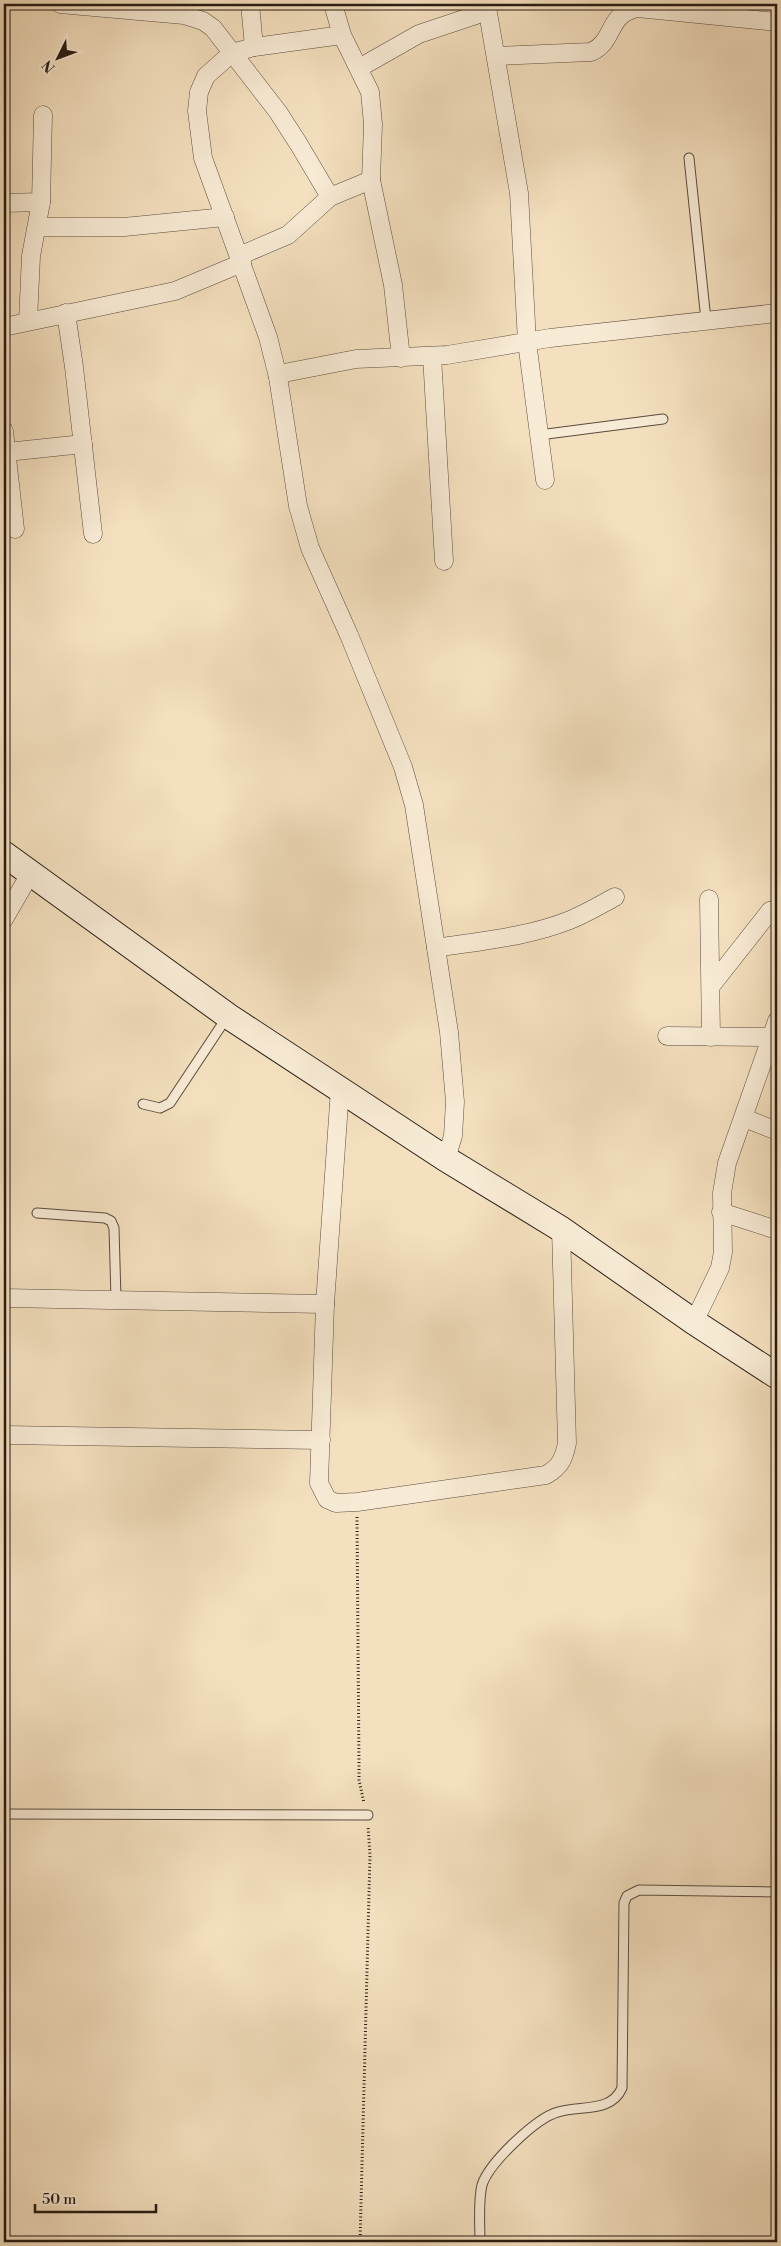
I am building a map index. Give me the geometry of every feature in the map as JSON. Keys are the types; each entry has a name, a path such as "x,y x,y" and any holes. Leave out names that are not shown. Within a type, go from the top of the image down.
{"main road":[{"path":"4,854 228,1016 446,1159 560,1229 694,1322 777,1376"}],"street":[{"path":"60,4 169,9 203,21 213,28 298,142 330,198"},
{"path":"250,4 254,48"},
{"path":"333,4 342,35 370,92 373,108 371,180 393,285 400,358"},
{"path":"359,68 419,34 470,18 488,6 519,193 527,342 546,480"},
{"path":"496,56 591,52 600,48 606,41 612,24 628,10 638,8 689,8 777,22"},
{"path":"342,35 232,53 206,76 199,92 197,111 203,158 268,337 278,377 298,506 310,548 349,635 410,788 449,1032 455,1102 453,1130 446,1159"},
{"path":"28,321 31,256 41,202 43,115"},
{"path":"4,326 134,301 175,291 241,260 288,235 330,198 371,180"},
{"path":"4,203 41,202"},
{"path":"37,227 124,228 225,217"},
{"path":"66,313 93,534"},
{"path":"278,377 284,373 333,362 378,357 432,356 527,342 777,313"},
{"path":"432,356 444,561"},
{"path":"4,431 15,529"},
{"path":"7,452 82,444"},
{"path":"4,918 30,874"},
{"path":"436,948 521,934 548,927 571,920 615,897"},
{"path":"709,899 712,1037"},
{"path":"711,986 770,911 777,908"},
{"path":"667,1036 712,1037 775,1028 727,1163 721,1212 724,1252 720,1268 694,1322"},
{"path":"340,1089 325,1304 319,1483 327,1499 336,1503 357,1502 546,1475 557,1468 565,1457 566,1443 560,1229"},
{"path":"744,1118 777,1131"},
{"path":"721,1212 777,1230"},
{"path":"4,1298 325,1304"},
{"path":"4,1435 321,1440"}],"lane":[{"path":"689,158 706,320"},
{"path":"539,435 663,419"},
{"path":"143,1104 160,1108 170,1103 228,1016"},
{"path":"37,1213 105,1218 111,1221 114,1228 116,1299"},
{"path":"4,1814 368,1815"},
{"path":"480,2242 482,2187 486,2175 497,2160 541,2120 551,2114 608,2105 619,2095 622,2088 624,1903 627,1896 639,1890 777,1892"}],"path":[{"path":"357,1502 359,1780 368,1815 370,1855 360,2242"}]}
